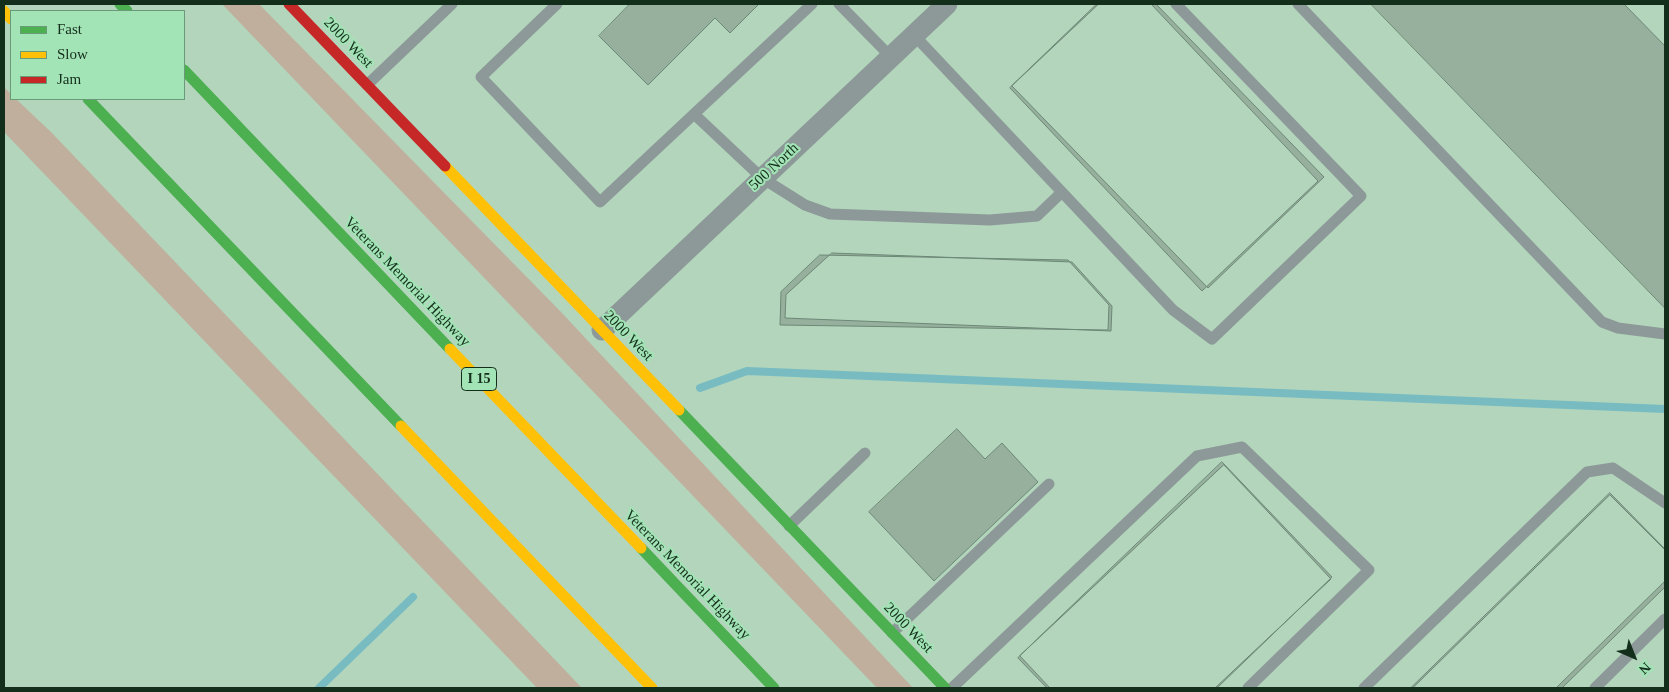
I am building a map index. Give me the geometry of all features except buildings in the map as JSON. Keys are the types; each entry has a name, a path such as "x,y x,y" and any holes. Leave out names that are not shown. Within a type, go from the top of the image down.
{"main road":[{"name":"2000 West","path":"289,4 945,688"},
{"name":"Veterans Memorial Highway","path":"185,71 774,688"},
{"path":"89,100 652,688"}],"street":[{"name":"500 North","path":"602,330 947,4"}],"lane":[{"path":"367,85 451,4"},
{"path":"557,4 480,77 600,202 812,4"},
{"path":"839,4 891,57"},
{"path":"914,35 1173,310 1212,339 1361,196 1176,4"},
{"path":"1298,4 1602,322 1618,328 1665,334"},
{"path":"694,114 762,178 805,205 830,214 990,220 1037,216 1062,192"},
{"path":"952,688 1197,456 1242,447 1368,570 1248,688"},
{"path":"789,526 865,452"},
{"path":"1364,688 1587,472 1613,468 1665,503"},
{"path":"892,633 1049,484"},
{"path":"1594,688 1665,619"}],"shaded area":[{"path":"222,4 259,4 561,312 913,688 877,688"},
{"path":"4,87 10,93 10,100 17,100 51,132 582,688 537,688 4,132"}],"waterway":[{"path":"700,388 747,371 1665,409"},
{"path":"319,688 413,597"}],"traffic: fast":[{"path":"120,4 126,10"},
{"path":"185,71 450,349"},
{"path":"89,100 401,426"},
{"path":"679,410 945,688"},
{"path":"641,548 774,688"}],"traffic: slow":[{"path":"4,11 10,18"},
{"path":"445,166 679,410"},
{"path":"450,349 641,548"},
{"path":"401,426 652,688"}],"traffic: jam":[{"path":"289,4 445,166"}]}
